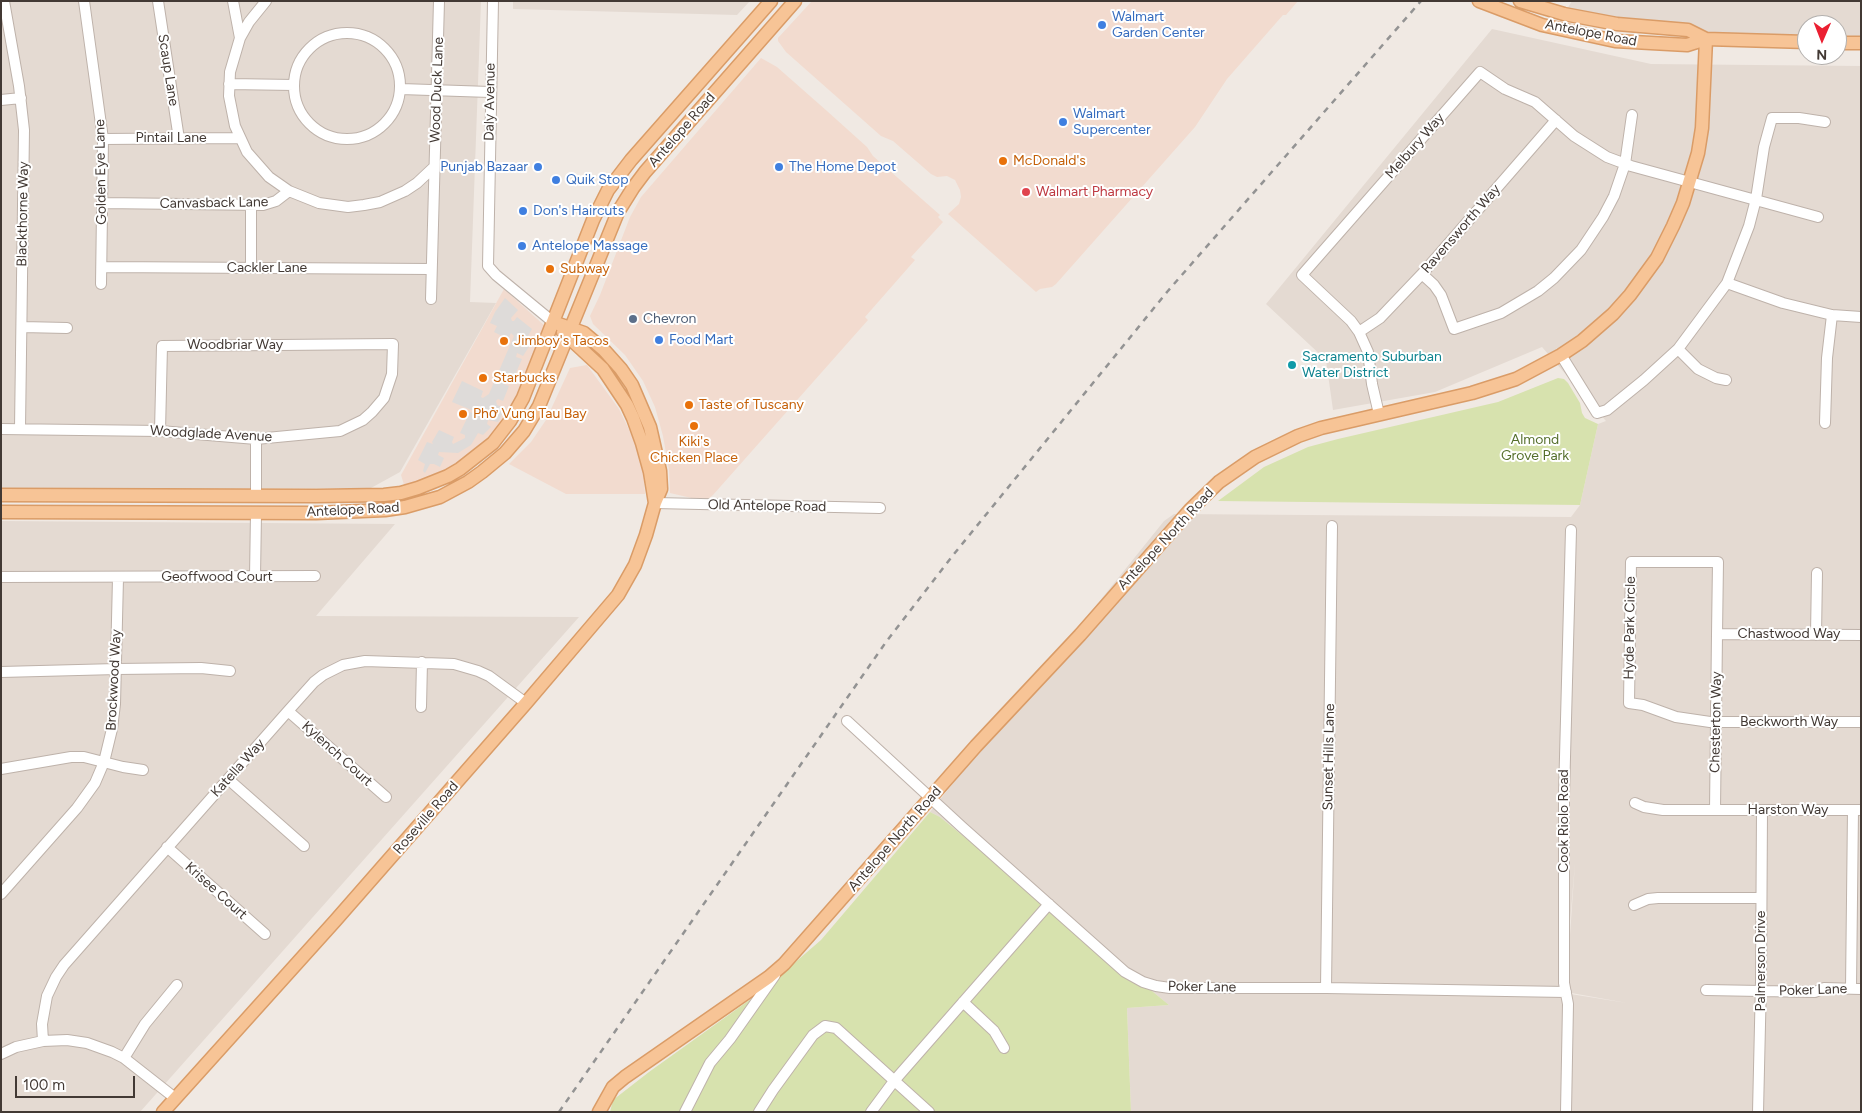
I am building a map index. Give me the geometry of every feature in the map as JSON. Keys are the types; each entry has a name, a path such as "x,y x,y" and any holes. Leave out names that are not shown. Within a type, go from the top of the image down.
{"main road":[{"name":"Antelope Road","path":"1,495 362,496 401,493 448,476 472,461 493,443 516,411 529,385 593,220 608,190 631,160 771,1"},
{"path":"760,40 762,28 786,1"},
{"name":"Antelope Road","path":"1,512 316,513 385,510 423,502 455,490 494,463 524,431 540,406 625,199 645,172 795,1"},
{"name":"Antelope Road","path":"1479,1 1542,25 1615,41 1688,45 1706,39 1797,42"},
{"name":"Antelope Road","path":"1520,1 1564,14 1617,24 1688,30 1706,39"},
{"path":"712,95 715,82 744,48 745,41 741,36"},
{"name":"Antelope North Road","path":"599,1112 613,1087 631,1071 753,988 780,968 800,948 931,798 1190,510 1219,482 1254,457 1290,439 1321,428 1492,387 1523,375 1562,355 1582,341 1613,314 1646,275 1673,226 1689,182 1698,153 1702,128 1706,39"},
{"path":"1847,43 1861,43"},
{"name":"Roseville Road","path":"163,1112 335,922 618,595 641,550 655,503 650,472 638,430 630,412 603,370 570,333 553,322"},
{"path":"202,513 256,496"},
{"path":"256,513 308,496"}],"street":[{"name":"Blackthorne Way","path":"4,1 21,98 24,139 20,428"},
{"name":"Golden Eye Lane","path":"84,1 103,139 101,284"},
{"name":"Scaup Lane","path":"158,1 179,139"},
{"path":"233,1 240,38"},
{"path":"266,1 249,22 240,38 234,56 229,84 231,111 240,138 257,166 288,191"},
{"name":"Daly Avenue","path":"493,1 488,266 496,275 553,322"},
{"name":"Wood Duck Lane","path":"431,299 437,3"},
{"path":"344,33 373,40 388,52 398,69 401,89 396,108 385,124 369,135 360,138 340,139 322,133 307,121 297,104 294,85 298,66 309,49 325,38 344,33"},
{"name":"Melbury Way","path":"1379,414 1372,384 1368,352 1359,332 1351,321 1302,275 1480,72 1505,89 1535,102 1587,146 1624,164 1818,216"},
{"path":"229,84 294,85"},
{"path":"401,89 490,92"},
{"path":"1,100 21,98"},
{"path":"1422,274 1434,285 1441,295 1454,329 1479,321 1518,303 1554,278 1581,250 1603,217 1614,196 1624,164 1632,115"},
{"path":"1562,355 1597,413 1607,410 1678,349 1727,283 1749,226 1756,199 1764,147 1772,118 1799,118 1825,122"},
{"name":"Ravensworth Way","path":"1359,332 1380,318 1422,274 1556,120"},
{"name":"Pintail Lane","path":"103,139 240,138"},
{"name":"Canvasback Lane","path":"103,203 268,204 276,202 288,191 318,203 348,207 380,202 405,191 434,167"},
{"path":"251,205 251,268"},
{"name":"Cackler Lane","path":"102,267 431,270"},
{"path":"1727,283 1783,303 1832,315 1861,318"},
{"path":"1825,423 1826,358 1832,315"},
{"path":"22,328 67,328"},
{"name":"Woodglade Avenue","path":"1,429 160,431 256,439 334,432 352,427 363,420 380,403 389,386 393,368 393,344"},
{"name":"Woodbriar Way","path":"160,431 162,346 393,344"},
{"path":"1678,349 1698,369 1716,378 1726,380"},
{"path":"256,439 256,496"},
{"name":"Old Antelope Road","path":"655,503 880,508"},
{"path":"255,577 256,513"},
{"name":"Sunset Hills Lane","path":"1326,988 1332,526"},
{"name":"Cook Riolo Road","path":"1566,1112 1568,1004 1566,992 1564,795 1570,530"},
{"name":"Hyde Park Circle","path":"1716,722 1693,720 1629,703 1631,562 1718,562 1717,634"},
{"path":"1816,634 1817,573"},
{"name":"Geoffwood Court","path":"1,577 315,576"},
{"name":"Brockwood Way","path":"1,894 77,808 95,783 104,762 112,729 117,669 118,578"},
{"name":"Chastwood Way","path":"1717,634 1861,635"},
{"name":"Chesterton Way","path":"1715,810 1717,634"},
{"name":"Katella Way","path":"43,1041 42,1024 47,996 64,965 288,710 314,682 332,669 365,661 454,664 478,671 500,683 526,703"},
{"path":"421,707 422,662"},
{"path":"1,672 47,669 201,668 230,671"},
{"name":"Kylench Court","path":"288,710 386,797"},
{"name":"Poker Lane","path":"847,722 1134,978 1156,986 1170,988 1326,988 1566,992"},
{"name":"Beckworth Way","path":"1716,722 1861,722"},
{"path":"1,769 65,757 84,757 143,770"},
{"path":"228,779 304,846"},
{"name":"Harston Way","path":"1635,802 1654,809 1857,810"},
{"name":"Palmerson Drive","path":"1758,1112 1762,810"},
{"path":"1856,988 1857,810"},
{"name":"Krisee Court","path":"167,847 265,934"},
{"path":"1634,905 1648,899 1658,898 1761,898"},
{"path":"871,1112 894,1081 1049,904"},
{"path":"685,1112 710,1064 780,968"},
{"path":"124,1058 145,1024 178,985"},
{"name":"Poker Lane","path":"1706,990 1815,992 1824,988 1856,988"},
{"path":"962,1002 994,1031 1004,1048"},
{"path":"760,1112 773,1090 813,1035 825,1026 836,1028 929,1112"},
{"path":"1,1054 16,1047 43,1041 67,1040 87,1043 124,1058 175,1098"}],"shaded area":[{"path":"1,1 481,1 470,302 496,303 400,472 371,488 1,489"},
{"path":"513,1 750,1 737,15 513,9"},
{"path":"812,1 1298,1 1286,15 1283,15 1227,79 1195,127 1056,284 1036,292 948,214 959,204 961,197 955,180 947,176 937,177 931,174 893,141 881,136 786,52 778,38"},
{"path":"1572,1 1861,1 1861,44 1847,43 1847,15 1797,15 1797,40 1688,30 1564,14"},
{"path":"1492,29 1651,64 1861,66 1861,1112 1131,1112 1127,1008 1169,1005 940,817 930,812 1164,521 1174,514 1571,517 1580,505 1598,424 1606,421 1542,347 1435,392 1333,410 1326,360 1266,304","holes":["1575,863 1566,992 1627,1003 1564,993"]},
{"path":"761,58 777,67 867,147 873,156 940,215 938,217 943,222 911,257 915,260 865,317 868,320 713,495 707,500 700,500 670,493 669,470 663,436 655,407 643,381 625,355 593,324 590,316 630,217 641,197"},
{"path":"504,289 546,327 519,396 504,424 485,447 455,468 405,488 401,475"},
{"path":"505,298 518,310 511,318 512,321 517,317 532,329 528,336 534,339 523,356 517,353 516,357 522,359 511,384 505,381 504,384 509,386 503,401 498,399 496,401 497,405 505,408 498,422 488,420 487,424 491,427 483,435 478,433 471,445 458,453 439,452 438,455 444,458 440,467 430,464 425,473 423,471 425,464 418,460 427,442 433,444 432,442 439,430 454,437 453,444 465,438 465,435 460,433 470,412 476,415 479,408 476,406 474,411 452,402 462,381 483,391 481,397 483,398 489,394 514,336 511,333 508,339 494,332 497,326 490,323"},
{"path":"587,365 619,409 642,456 645,494 566,494 509,464 531,442 546,420 570,368"},
{"path":"1,521 395,524 316,616 579,617 140,1112 1,1112"}],"green space":[{"name":"Almond Grove Park","path":"1558,378 1564,379 1568,383 1580,403 1585,418 1598,424 1580,505 1218,501 1264,467 1308,447 1498,402"},
{"path":"930,812 940,817 1169,1005 1127,1008 1131,1112 610,1112 613,1100 762,991 821,940"}],"railway":[{"path":"559,1112 886,642 954,554 1167,292 1421,1"}],"place":[{"name":"Walmart Garden Center","path":"1102,25"},
{"name":"Walmart Supercenter","path":"1063,122"},
{"name":"McDonald's","path":"1003,161"},
{"name":"Punjab Bazaar","path":"538,167"},
{"name":"The Home Depot","path":"779,167"},
{"name":"Quik Stop","path":"556,180"},
{"name":"Walmart Pharmacy","path":"1026,192"},
{"name":"Don's Haircuts","path":"523,211"},
{"name":"Antelope Massage","path":"522,246"},
{"name":"Subway","path":"550,269"},
{"name":"Chevron","path":"633,319"},
{"name":"Food Mart","path":"659,340"},
{"name":"Jimboy's Tacos","path":"504,341"},
{"name":"Sacramento Suburban Water District","path":"1292,365"},
{"name":"Starbucks","path":"483,378"},
{"name":"Taste of Tuscany","path":"689,405"},
{"name":"Phở Vung Tau Bay","path":"463,414"},
{"name":"Kiki's Chicken Place","path":"694,426"}]}
